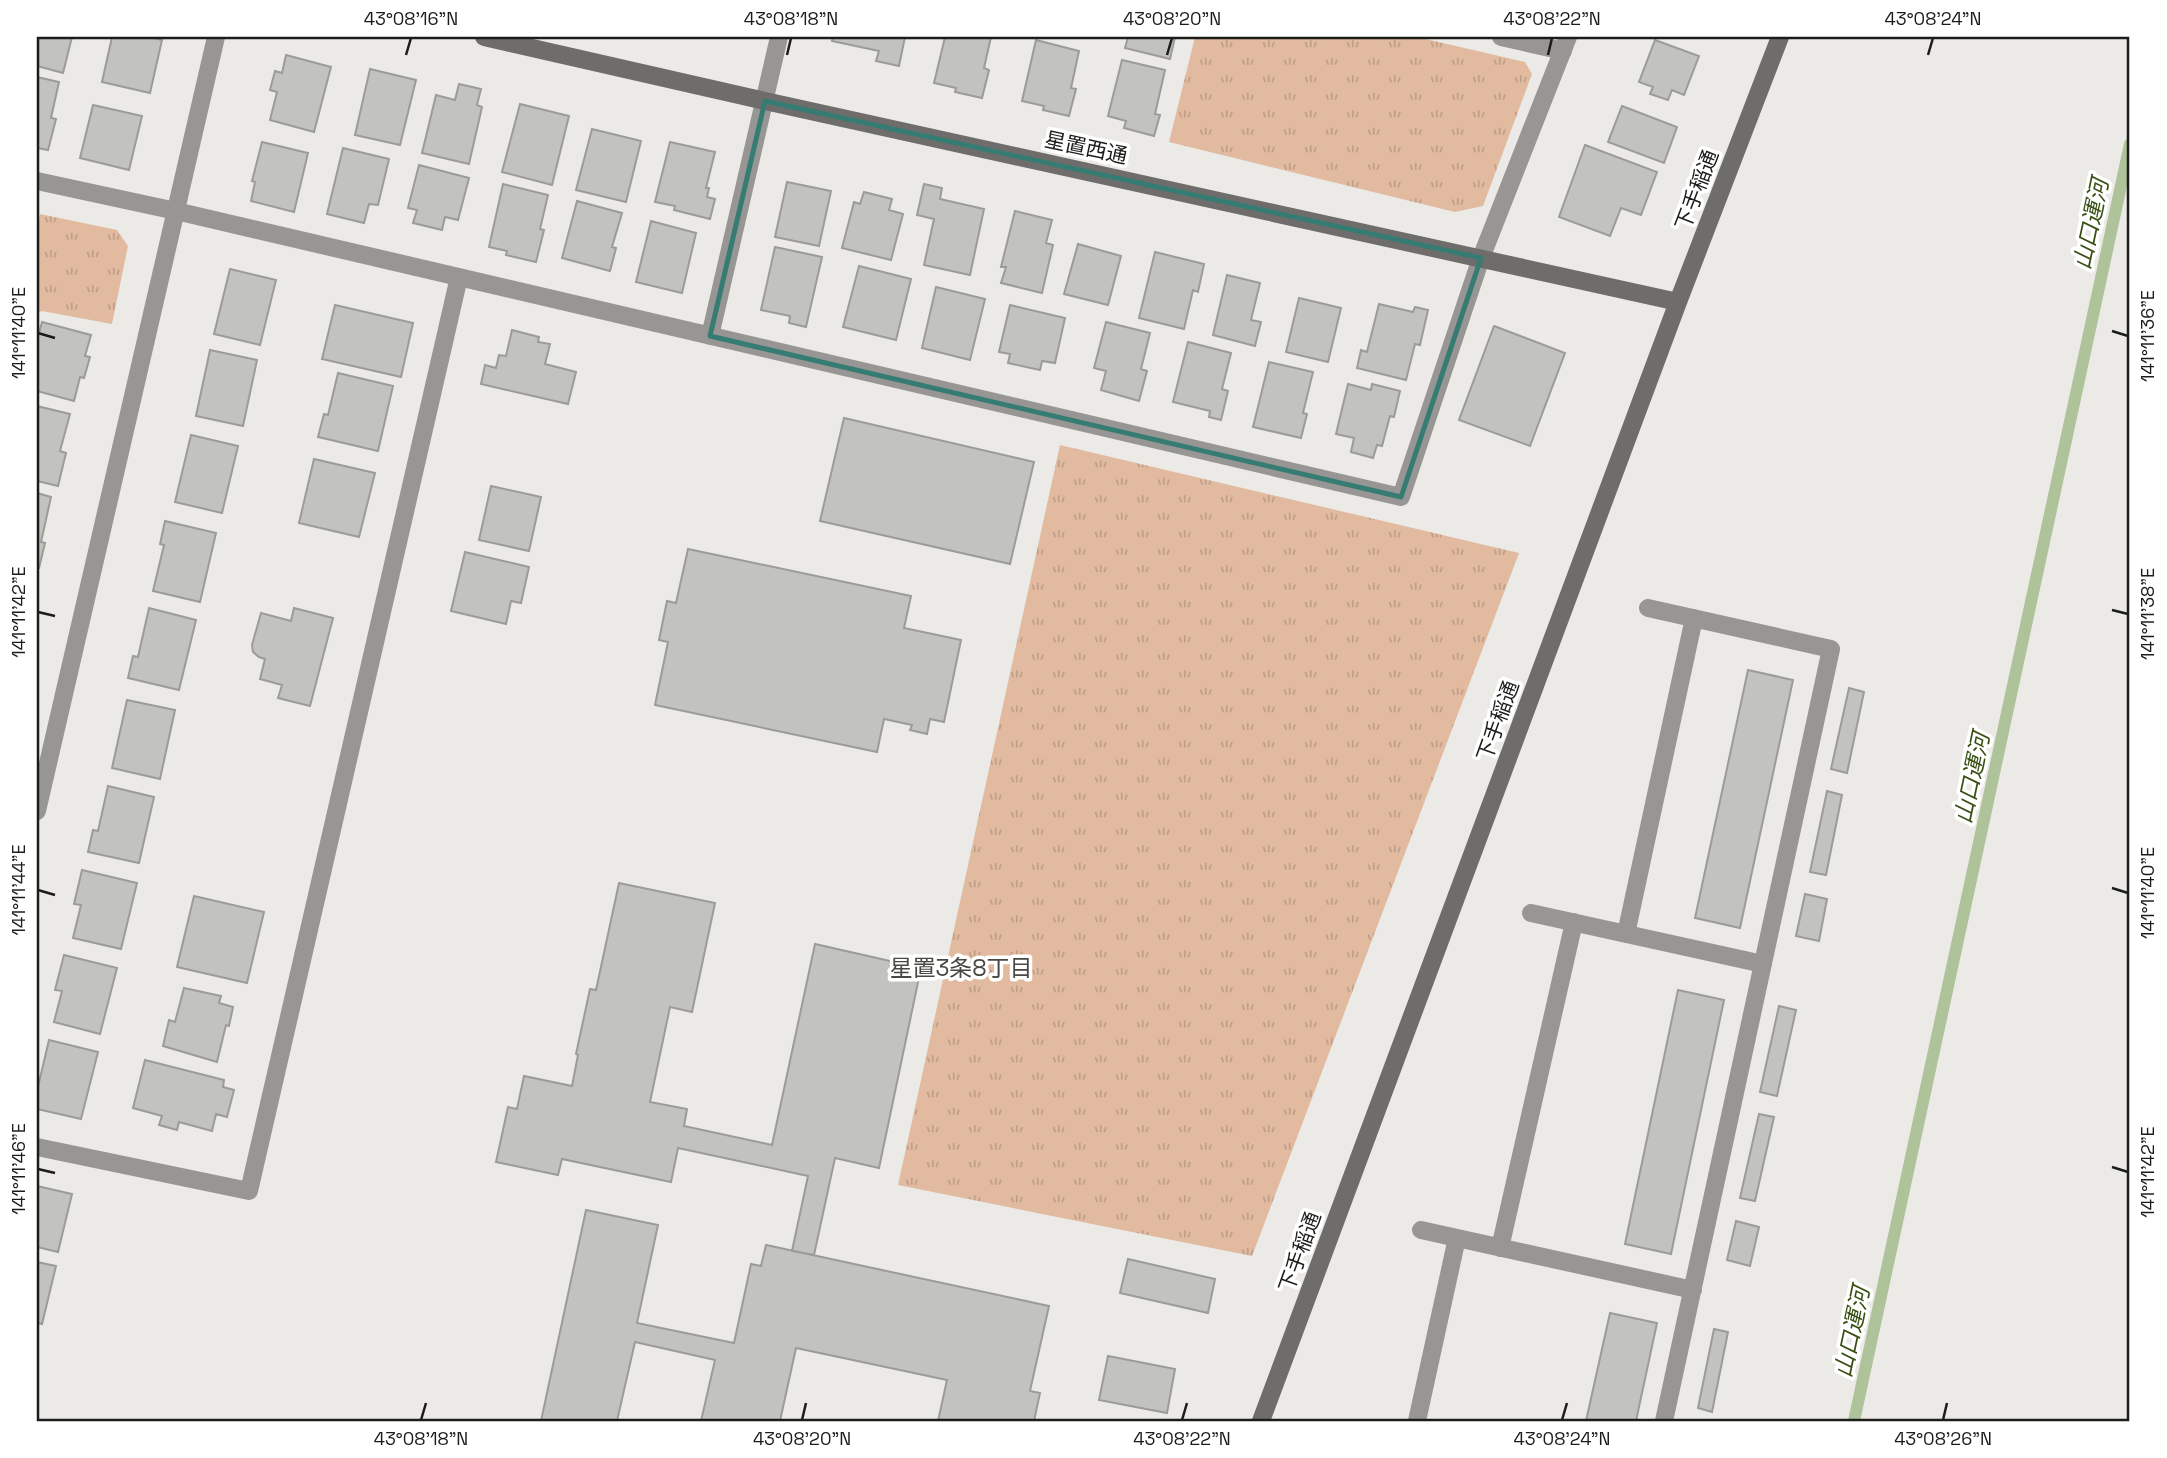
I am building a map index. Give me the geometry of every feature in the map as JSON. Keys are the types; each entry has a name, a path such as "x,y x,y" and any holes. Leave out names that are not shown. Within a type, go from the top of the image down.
{"street":[{"path":"37,811 216,37"},
{"name":"星置西通","path":"484,37 1678,302"},
{"path":"710,336 779,37"},
{"path":"37,181 176,211 1401,497 1481,258 1566,44 1501,37"},
{"name":"下手稲通","path":"1261,1421 1678,302 1780,37"},
{"path":"37,1147 249,1191 459,277"},
{"path":"1648,608 1830,649 1664,1421"},
{"path":"1626,934 1694,618"},
{"path":"1531,913 1763,964"},
{"path":"1500,1248 1574,922"},
{"path":"1421,1230 1692,1290"},
{"path":"1417,1421 1457,1238"}],"highlighted area":[{"path":"765,101 1481,258 1401,497 710,336"}],"green space":[{"path":"1195,37 1417,37 1525,62 1532,74 1483,206 1455,212 1169,142"},
{"path":"40,214 117,230 128,246 112,324 42,311 37,313 37,229"},
{"path":"1060,445 1519,553 1252,1256 898,1185"}],"building":[{"path":"37,37 72,37 63,73 37,66"},
{"path":"112,37 148,37 162,40 150,93 102,82"},
{"path":"833,37 905,37 899,66 876,61 879,51 832,41"},
{"path":"945,37 991,37 984,68 989,70 982,98 955,92 956,88 934,83"},
{"path":"1128,37 1175,37 1170,59 1125,48"},
{"path":"1036,40 1079,51 1071,88 1076,89 1069,116 1043,110 1044,106 1022,101"},
{"path":"1655,40 1699,56 1684,95 1672,90 1668,100 1650,94 1653,87 1639,82"},
{"path":"286,55 331,67 314,132 270,120 277,92 270,90 275,71 282,73"},
{"path":"1122,60 1165,70 1155,114 1160,115 1154,136 1124,128 1126,121 1108,116"},
{"path":"370,69 416,80 400,145 355,135"},
{"path":"37,77 59,82 51,118 56,119 48,150 37,148"},
{"path":"459,84 481,89 477,105 482,107 469,164 422,153 436,95 455,100"},
{"path":"520,104 569,116 552,185 502,172"},
{"path":"93,105 142,116 129,170 80,158"},
{"path":"1622,106 1677,127 1664,163 1608,142"},
{"path":"592,129 641,141 626,202 576,190"},
{"path":"262,142 308,153 294,212 251,201 255,182 252,181"},
{"path":"670,142 715,152 706,188 709,188 707,197 715,199 710,219 655,202"},
{"path":"1585,145 1657,172 1641,215 1621,208 1610,236 1559,217"},
{"path":"343,148 389,159 378,205 369,204 364,223 327,214"},
{"path":"419,165 469,178 458,220 445,217 442,230 413,223 417,210 408,208"},
{"path":"787,182 831,191 819,246 775,237"},
{"path":"503,184 548,195 540,229 544,230 536,262 506,255 507,251 489,247"},
{"path":"924,184 942,188 940,199 984,209 970,275 924,265 934,219 917,215"},
{"path":"864,192 892,199 889,210 903,214 891,260 842,248 854,202 860,204"},
{"path":"577,201 622,213 612,247 616,248 610,271 562,258"},
{"path":"1015,211 1052,220 1046,243 1053,245 1042,293 1001,283 1006,267 1001,267"},
{"path":"651,221 696,233 682,293 636,282"},
{"path":"1078,244 1121,256 1108,305 1064,294"},
{"path":"775,247 822,257 806,327 789,323 790,316 761,310"},
{"path":"1155,252 1204,264 1198,292 1193,290 1184,329 1139,318"},
{"path":"859,266 911,279 896,340 843,327"},
{"path":"230,269 276,280 260,345 214,334"},
{"path":"1227,275 1260,283 1251,320 1261,322 1255,346 1213,335"},
{"path":"936,287 985,299 970,360 922,348"},
{"path":"1299,298 1341,308 1328,362 1286,352"},
{"path":"1379,304 1413,312 1415,307 1428,310 1420,345 1415,344 1406,380 1357,368 1361,350 1367,352"},
{"path":"335,305 413,323 401,377 322,359"},
{"path":"1010,305 1065,318 1055,363 1042,361 1040,370 1008,363 1010,354 999,352"},
{"path":"42,322 91,335 85,356 90,357 84,378 80,377 74,401 37,391 37,341"},
{"path":"1106,322 1150,333 1141,369 1147,371 1139,401 1101,390 1106,371 1094,368"},
{"path":"1494,326 1565,353 1530,446 1459,420"},
{"path":"512,330 539,337 538,342 550,344 545,364 576,372 568,404 481,384 485,365 496,368 499,355 506,356"},
{"path":"1188,342 1231,353 1222,389 1228,391 1221,420 1209,417 1210,411 1173,402"},
{"path":"210,350 257,360 243,426 196,416"},
{"path":"1269,362 1313,372 1303,413 1307,414 1301,438 1253,427"},
{"path":"338,373 393,386 378,451 318,437 324,414 328,415"},
{"path":"1348,384 1371,390 1372,384 1400,391 1394,417 1390,416 1382,446 1377,445 1373,458 1351,452 1354,438 1336,434"},
{"path":"37,406 70,414 60,451 66,453 58,486 37,481"},
{"path":"844,418 1034,462 1010,564 820,521"},
{"path":"191,435 238,446 222,513 175,502"},
{"path":"314,459 375,473 359,537 299,523"},
{"path":"491,486 541,497 529,551 479,540"},
{"path":"37,493 51,497 41,542 45,543 39,568 37,568"},
{"path":"165,521 216,533 200,602 153,591 164,545 160,544"},
{"path":"688,549 911,596 904,628 961,640 944,722 930,719 927,734 910,730 912,725 884,719 877,752 655,705 668,642 659,640 667,601 676,603"},
{"path":"465,552 529,567 521,603 511,601 506,624 451,611"},
{"path":"149,608 196,620 179,690 128,678 133,656 138,657"},
{"path":"294,608 333,618 310,706 278,698 282,685 260,679 265,659 253,652 252,645 261,613 291,621"},
{"path":"1748,670 1793,680 1740,928 1695,918"},
{"path":"1849,688 1864,692 1847,773 1831,769"},
{"path":"127,700 175,710 160,779 112,768"},
{"path":"108,786 154,797 139,863 88,852 93,830 98,831"},
{"path":"1827,791 1842,795 1826,875 1810,872"},
{"path":"82,870 137,883 121,949 73,938 81,905 74,904"},
{"path":"619,883 715,903 692,1012 670,1007 650,1102 687,1109 684,1126 772,1145 815,944 921,968 879,1168 835,1158 814,1255 792,1251 808,1176 678,1148 671,1182 562,1159 558,1175 496,1162 508,1107 517,1109 524,1076 572,1086 590,989 596,990"},
{"path":"1805,894 1827,899 1819,941 1796,936"},
{"path":"194,896 264,912 247,983 177,967"},
{"path":"64,955 117,968 100,1034 54,1022 62,991 55,990"},
{"path":"184,988 221,996 219,1003 233,1007 217,1062 163,1046 169,1020 175,1022"},
{"path":"1678,990 1724,1000 1671,1254 1625,1244"},
{"path":"1779,1006 1796,1010 1777,1096 1760,1092"},
{"path":"49,1040 98,1052 81,1119 37,1109 37,1091"},
{"path":"145,1060 224,1080 223,1087 234,1090 227,1117 216,1114 212,1131 179,1122 177,1130 159,1125 162,1116 133,1108"},
{"path":"1759,1114 1774,1117 1755,1201 1740,1198"},
{"path":"37,1186 72,1194 58,1252 37,1247"},
{"path":"586,1210 658,1225 637,1323 734,1343 751,1264 761,1266 766,1245 1049,1306 1030,1391 1040,1393 1034,1421 938,1421 947,1380 796,1348 780,1421 701,1421 715,1360 635,1342 617,1421 541,1421"},
{"path":"1736,1221 1759,1227 1750,1266 1727,1260"},
{"path":"1128,1259 1215,1279 1208,1313 1120,1293"},
{"path":"37,1262 56,1266 42,1324 37,1323"},
{"path":"1610,1313 1657,1323 1636,1421 1586,1421"},
{"path":"1714,1329 1728,1332 1712,1412 1698,1408"},
{"path":"1108,1356 1175,1369 1167,1413 1099,1400"}],"waterway":[{"name":"山口運河","path":"1854,1421 2130,144"}],"district":[{"name":"星置3条8丁目","path":"961,968"}]}
